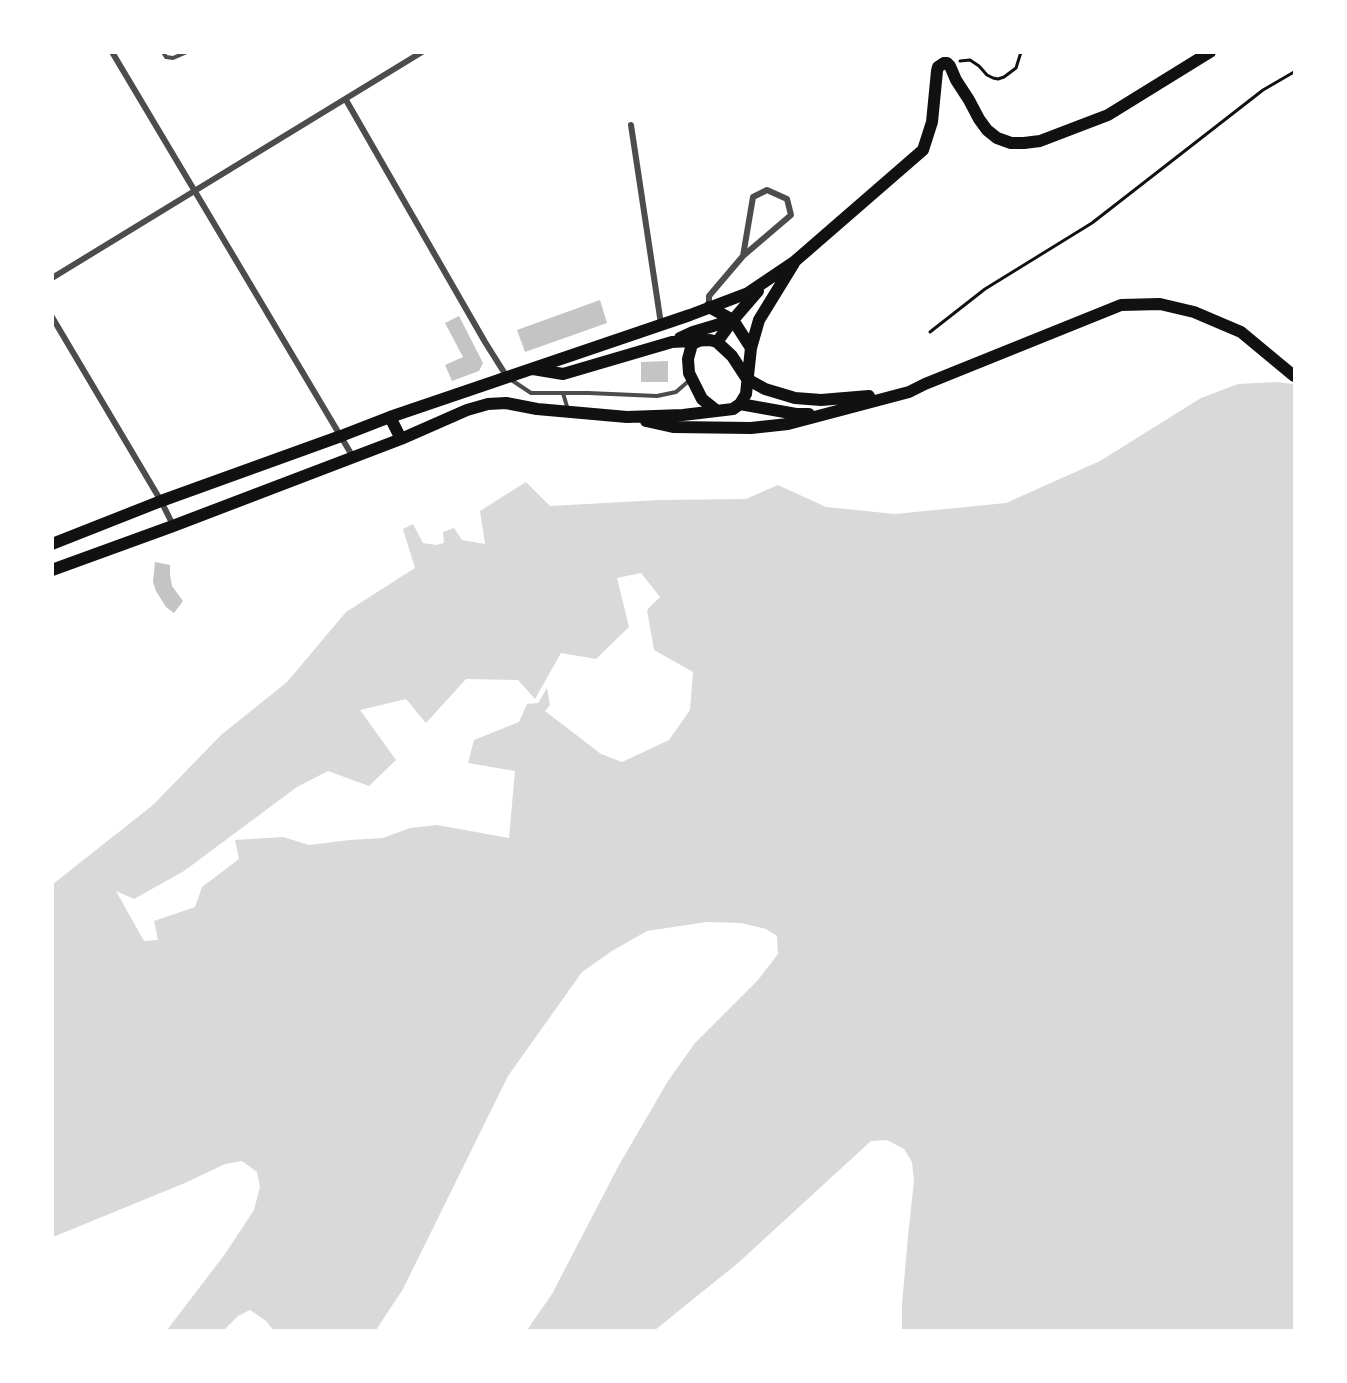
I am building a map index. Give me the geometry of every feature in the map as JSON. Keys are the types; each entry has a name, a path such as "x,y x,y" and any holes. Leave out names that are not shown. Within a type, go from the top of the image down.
{"main road":[{"path":"52,544 161,501 390,417 748,293 794,262 922,150 932,122 938,67 944,63 947,63 952,70 987,130 997,138 1011,143 1024,143 1040,141 1108,115 1210,52"},
{"path":"52,570 173,526 401,439 467,410 488,404 507,403 537,409 627,417 683,415 733,409 740,404 746,394 751,348 759,320 794,262"},
{"path":"717,342 771,277"},
{"path":"627,417 673,427 751,428 788,424 909,392 1121,305 1160,304 1194,312 1241,332 1294,376"},
{"path":"709,307 733,320 751,348"},
{"path":"531,369 563,374 672,342 693,332 733,320"},
{"path":"672,342 701,340 717,342 732,356 747,379 765,389 795,398 821,400 909,392"},
{"path":"701,340 692,344 688,359 689,373 702,399 717,411"},
{"path":"740,404 796,414 822,414"},
{"path":"390,417 401,439"}],"street":[{"path":"112,52 353,457"},
{"path":"52,278 422,52"},
{"path":"346,100 507,377"},
{"path":"631,125 661,324"},
{"path":"709,307 709,296 743,256 791,215 787,199 767,190 753,197 743,256"},
{"path":"52,317 161,501 173,526"}],"lane":[{"path":"163,52 166,57 173,58 187,52"},
{"path":"507,377 531,393 657,396 676,392 692,379"},
{"path":"563,393 568,412"}],"path":[{"path":"952,70 958,63 970,60 987,75 998,79 1016,68 1021,52"},
{"path":"930,332 985,289 1092,223 1263,90 1294,72"}],"shaded area":[{"path":"1276,382 1294,384 1294,1330 902,1330 902,1305 914,1181 912,1162 904,1149 887,1140 871,1141 738,1263 655,1330 527,1330 552,1294 619,1165 668,1081 695,1043 758,980 778,954 777,936 766,929 741,923 707,922 647,931 582,972 508,1076 403,1289 376,1330 273,1330 266,1321 250,1310 238,1316 224,1330 167,1330 225,1254 254,1210 260,1187 257,1172 242,1161 225,1164 185,1183 53,1237 53,884 153,805 221,735 287,682 346,612 415,568 403,529 413,524 423,543 436,545 444,543 443,532 454,528 462,540 485,544 480,511 526,482 550,506 660,500 746,499 778,485 826,507 895,514 1006,503 1100,461 1201,398 1238,384","holes":["641,573 660,597 647,610 654,650 693,672 690,710 669,740 622,762 601,754 545,711 550,705 547,688 538,703 527,704 519,722 474,740 468,763 515,771 509,838 437,825 410,828 383,838 309,845 283,837 235,840 239,859 202,887 195,907 154,921 158,940 144,941 116,891 134,899 184,871 297,787 328,771 369,786 396,760 360,710 406,699 426,723 466,679 518,680 535,699 561,653 596,659 629,627 617,578"]}],"building":[{"path":"600,300 607,323 525,352 517,330"},
{"path":"459,316 483,363 479,371 452,381 445,365 463,357 445,323"},
{"path":"668,361 668,382 641,382 641,362"},
{"path":"155,562 170,565 172,586 183,601 174,613 166,607 156,591 153,582"}]}
